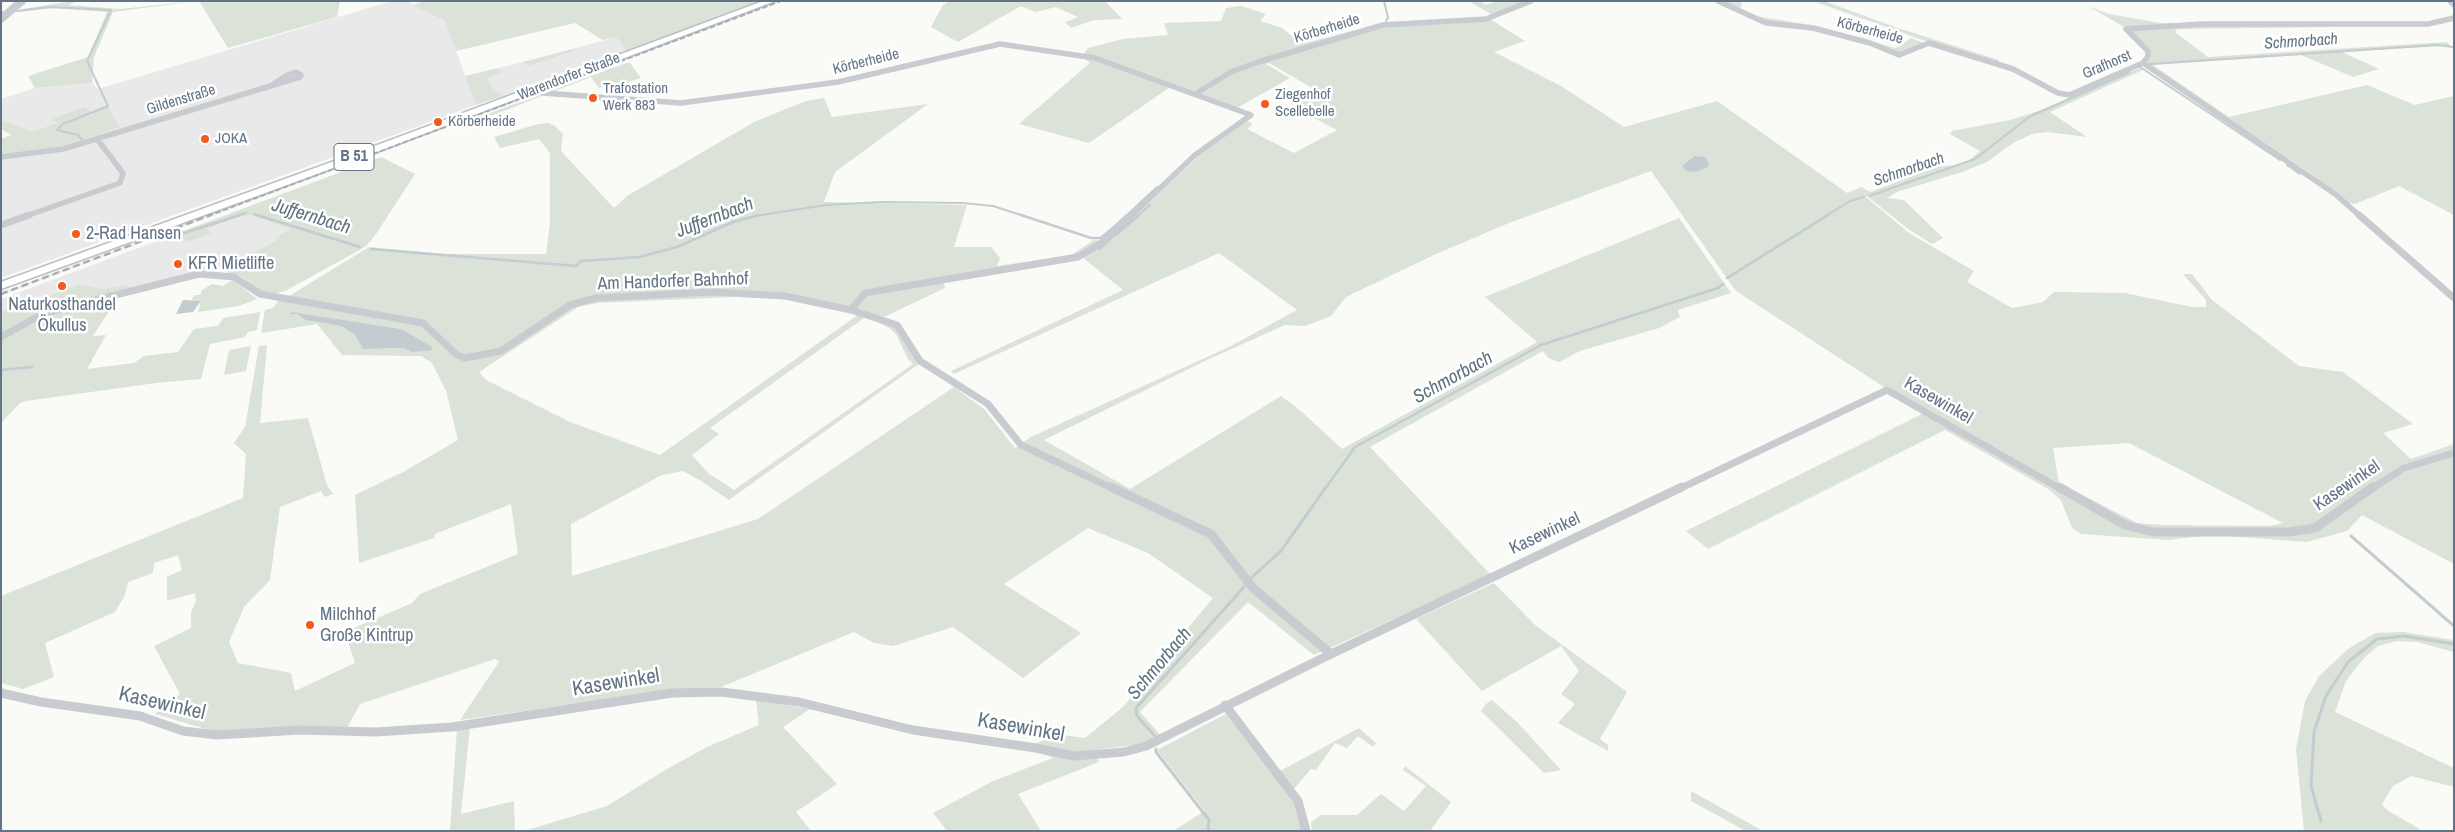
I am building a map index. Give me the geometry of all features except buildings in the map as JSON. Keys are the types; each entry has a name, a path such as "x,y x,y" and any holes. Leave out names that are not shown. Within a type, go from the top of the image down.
{"main road":[{"name":"Warendorfer Straße","path":"1,286 536,90 771,1"}],"street":[{"path":"1,19 22,1"},
{"name":"Körberheide","path":"1195,94 1231,72 1258,62 1383,25 1486,19 1531,1"},
{"name":"Körberheide","path":"1718,1 1766,23 1813,28 1870,43 1899,55 1929,43 2013,69 2058,93 2069,95"},
{"path":"2450,1 2454,5"},
{"name":"Grafhorst","path":"2069,95 2143,63 2148,56 2148,51 2126,29 2202,24 2428,24 2454,18"},
{"name":"Körberheide","path":"536,90 543,93 681,103 838,82 1000,44 1095,58 1251,115 1250,118 1195,155 1106,240 1088,252 1039,265 866,293 851,310"},
{"path":"2143,63 2348,205 2454,298"},
{"name":"Gildenstraße","path":"1,157 45,153 97,139 272,85"},
{"path":"1,225 120,183 123,173 97,139"},
{"name":"Am Handorfer Bahnhof","path":"1,337 56,310 199,274 234,277 260,294 423,324 457,355 465,358 501,351 570,305 596,298 712,292 756,294 785,296 851,310"},
{"path":"851,310 897,325 920,361 988,404 1021,445 1211,534 1253,588 1331,654"},
{"name":"Kasewinkel","path":"1,692 41,702 140,716 183,731 217,735 300,730 376,732 452,726 672,693 722,692 799,702 913,730 1036,748 1074,756 1124,752 1146,746 1225,705 1331,654 1887,390 2125,525 2153,532 2288,532 2315,528 2344,506 2404,468 2454,453"},
{"path":"1225,705 1298,801 1306,831"}],"shaded area":[{"path":"78,1 68,5 120,9 197,1 113,12 94,57 92,83 35,88 28,76 88,57 107,12 53,8 20,12 23,9"},
{"path":"199,1 340,1 337,17 228,48"},
{"path":"392,1 406,1 445,21 476,105 1,278 1,154 64,146 120,127 92,112 52,121 57,123 33,133 5,121 1,122 1,99 35,88 92,83 98,89"},
{"path":"425,1 759,1 627,52 616,37 603,40 575,23 456,51 445,21 413,5"},
{"path":"783,1 1,295 1,293"},
{"path":"950,1 1105,1 1122,19 1094,20 1071,28 1065,22 1078,17 1056,7 1035,12 1021,6 958,42 931,27 943,5"},
{"path":"1469,1 1479,1 1486,5 1498,1 1532,1 1494,16"},
{"path":"1721,1 1742,1 1740,9 1748,13"},
{"path":"1813,1 1824,1 1895,27 1999,60 1999,62 1928,42"},
{"path":"1241,6 1266,14 1260,21 1282,28 1301,44 1388,22 1488,18 1525,41 1494,52 1561,86 1624,127 1717,101 1847,193 1862,187 1870,192 1937,167 1965,164 1980,151 1950,134 1952,131 2010,120 2038,111 2140,68 2143,70 2050,112 2087,137 2047,132 2032,134 2013,143 1987,162 1965,171 1897,192 1887,198 1904,200 1943,238 1932,244 1908,229 1866,197 1909,233 1974,271 1967,282 2012,308 2043,302 2054,292 2125,293 2192,307 2206,307 2206,300 2183,274 2192,274 2212,300 2299,366 2343,372 2413,424 2383,433 2411,459 2454,444 2454,564 2362,515 2347,531 2307,542 2211,535 2168,540 2081,534 2072,528 2061,500 2048,489 1945,430 1708,549 1686,531 1924,413 1736,291 1651,171 1509,223 1436,254 1346,297 1331,316 1305,326 1285,325 1209,359 1044,440 1130,489 1281,396 1301,411 1342,449 1537,342 1485,297 1679,218 1731,293 1678,310 1680,317 1659,328 1580,351 1559,362 1548,358 1543,351 1370,447 1491,575 1314,655 1248,602 1140,712 1162,737 1143,744 1084,751 1097,758 1099,762 1018,794 1041,831 947,831 933,813 993,781 1053,758 1033,750 1035,744 1056,734 1085,738 1123,707 1213,598 1148,553 1088,528 1004,584 1081,633 1023,678 953,627 893,646 874,643 854,632 721,687 672,690 460,720 499,662 495,659 360,704 347,728 215,732 155,714 180,694 154,646 191,628 191,613 196,600 195,593 167,601 167,577 182,570 178,555 154,563 153,573 128,582 125,595 115,612 45,643 54,677 23,689 1,683 1,596 243,498 246,454 234,443 245,427 259,346 267,345 260,423 308,418 327,485 333,494 325,497 321,491 280,507 270,580 244,607 229,642 238,663 291,673 295,691 355,663 345,632 412,603 420,594 518,554 511,504 435,534 434,538 359,563 355,495 403,472 458,440 446,391 432,363 421,356 342,355 317,324 261,333 265,310 273,308 279,300 421,325 461,359 501,352 572,306 596,299 712,294 735,295 733,297 598,303 578,307 479,372 486,380 570,422 660,455 858,315 864,318 710,428 719,434 692,455 708,473 734,490 913,364 908,359 896,334 888,327 879,323 882,321 895,327 919,364 729,500 683,471 662,475 571,524 572,576 758,519 954,387 984,409 1015,448 1031,437 1229,347 1297,310 1219,253 954,374 951,371 1123,290 1082,257 1108,241 1201,154 1247,121 1253,124 1247,129 1294,153 1337,130 1314,118 1319,114 1299,102 1319,92 1269,63 1266,64 1290,78 1237,108 1173,85 1089,143 1019,124 1090,63 1082,56 1088,48 1123,39 1168,35 1164,23 1221,21 1226,8","holes":["293,312 401,329 412,352 403,348 363,349 355,335 341,326 305,320","2129,443 2283,523 2269,526 2137,523 2059,483 2053,448"]},
{"path":"2088,6 2109,14 2160,23 2328,25 2332,27 2177,29 2175,32 2208,57 2447,42 2452,48 2442,46 2342,52 2379,69 2353,77 2301,55 2153,65 2229,117 2367,85 2415,105 2454,96 2454,215 2399,186 2355,204 2349,203 2310,173 2145,63 2149,55 2146,45 2124,27"},
{"path":"1756,16 1817,26 1895,48 1901,46 1910,38 1924,43 1898,53 1852,37 1767,21"},
{"path":"616,37 627,52 505,98 491,87 486,77 503,72 498,68 523,62 529,66 571,52 580,47"},
{"path":"580,47 571,52 529,66 523,62"},
{"path":"630,63 641,78 613,87 615,84 611,83 599,88 591,77 483,119 482,116"},
{"path":"498,68 504,72 487,77 491,87 503,96 476,105 465,76"},
{"path":"824,98 832,117 928,104 835,172 824,202 967,205 954,247 991,247 1000,258 997,266 1071,255 1094,240 1102,241 1087,252 943,280 945,288 884,317 788,294 596,296 566,305 500,350 467,356 458,353 425,322 289,296 369,247 444,254 546,254 550,224 550,153 539,139 500,148 494,137 538,124 548,123 555,126 563,134 561,151 614,208 627,196 756,121 806,101"},
{"path":"107,106 120,127 64,146 1,154 1,139 11,135 1,129 1,122 5,121 33,132 57,123 51,120 84,107 92,112"},
{"path":"1695,156 1705,157 1709,163 1708,167 1696,172 1686,171 1682,166"},
{"path":"381,157 415,174 376,234 367,245 358,251 285,291 271,295 256,290 242,277 221,270 281,238 274,239 290,229 250,215 235,218 208,229 211,234 187,242 178,233"},
{"path":"250,215 290,229 283,237 221,270 198,273 134,288 127,285 102,289 81,284 1,312 1,299 178,233 187,242 210,234 208,229 235,218"},
{"path":"233,280 257,299 239,306 198,312 201,301 193,300 192,298 195,295 200,295 202,290 212,284 223,286"},
{"path":"81,284 102,289 127,285 134,288 97,298 91,307 113,305 93,336 106,335 87,369 134,363 144,356 178,352 194,329 218,326 223,318 260,312 257,330 248,332 245,337 210,344 201,379 156,383 26,401 20,403 1,423 1,312"},
{"path":"183,300 201,301 193,312 176,314"},
{"path":"293,312 401,329 432,347 432,350 412,352 403,348 363,349 355,335 341,326 305,320 297,314 290,314"},
{"path":"251,346 246,371 224,375 229,350"},
{"path":"1494,583 1535,625 1627,692 1600,739 1608,745 1608,751 1558,723 1575,704 1561,694 1579,671 1561,646 1482,691 1416,619"},
{"path":"2403,632 2454,640 2454,652 2417,642 2397,641 2378,646 2364,658 2346,681 2335,712 2454,768 2454,787 2411,776 2393,786 2382,804 2387,810 2423,831 2304,831 2296,749 2305,701 2319,676 2348,649 2375,633"},
{"path":"756,700 810,709 783,727 837,784 796,812 811,831 524,831 607,806 707,747 759,725"},
{"path":"1492,700 1517,722 1561,770 1544,773 1481,711"},
{"path":"1226,714 1293,800 1303,831 1173,831 1205,811 1157,750"},
{"path":"470,727 461,814 514,801 515,831 450,831 457,729"},
{"path":"1359,728 1376,743 1373,747 1358,736 1347,748 1335,743 1316,770 1311,769 1294,789 1280,771"},
{"path":"1405,766 1451,802 1430,831 1312,831 1311,822 1321,815 1357,815 1381,794 1404,811 1426,786 1403,770"},
{"path":"1691,791 1763,831 1746,831 1691,801"}],"waterway":[{"path":"1384,1 1388,18 1386,21"},
{"name":"Juffernbach","path":"17,11 49,7 111,10 87,61 108,106 63,124 57,130 78,135 83,141"},
{"name":"Schmorbach","path":"2149,64 2437,45 2454,47"},
{"path":"2140,67 2280,160"},
{"name":"Schmorbach","path":"1869,196 1975,159 2029,117 2130,72"},
{"path":"2287,165 2300,174"},
{"path":"1126,216 1157,187"},
{"name":"Schmorbach","path":"1826,216 1850,201 1864,197"},
{"name":"Juffernbach","path":"756,216 826,205 881,202 963,203 993,206 1024,216"},
{"path":"1137,216 1150,205"},
{"name":"Juffernbach","path":"236,216 246,213"},
{"name":"Juffernbach","path":"254,214 261,216"},
{"name":"Juffernbach","path":"184,233 240,215"},
{"name":"Juffernbach","path":"257,215 360,247"},
{"name":"Juffernbach","path":"1021,215 1091,238 1101,238 1127,215"},
{"path":"1116,235 1139,215"},
{"name":"Schmorbach","path":"1727,278 1828,215"},
{"name":"Juffernbach","path":"371,249 576,266 581,261 639,257 677,247 733,222 756,216"},
{"path":"1099,249 1106,243"},
{"name":"Schmorbach","path":"1325,489 1355,447 1541,345 1718,288 1723,284"},
{"path":"1,370 32,367"},
{"name":"Schmorbach","path":"1252,577 1281,551 1326,487"},
{"path":"2351,536 2454,626"},
{"name":"Schmorbach","path":"1155,736 1137,716 1136,708 1244,587"},
{"path":"2321,821 2311,786 2314,732 2326,696 2348,662 2377,639 2404,636 2454,644"},
{"name":"Schmorbach","path":"1156,749 1156,752 1209,820 1208,831"}],"railway":[{"path":"208,216 781,1"},
{"path":"1,294 211,215"}],"place":[{"name":"Trafostation Werk 883","path":"593,98"},
{"name":"Ziegenhof Scellebelle","path":"1265,104"},
{"name":"Körberheide","path":"438,122"},
{"name":"JOKA","path":"205,139"},
{"name":"2-Rad Hansen","path":"76,234"},
{"name":"KFR Mietlifte","path":"178,264"},
{"name":"Naturkosthandel Ökullus","path":"62,286"},
{"name":"Milchhof Große Kintrup","path":"310,625"}]}
